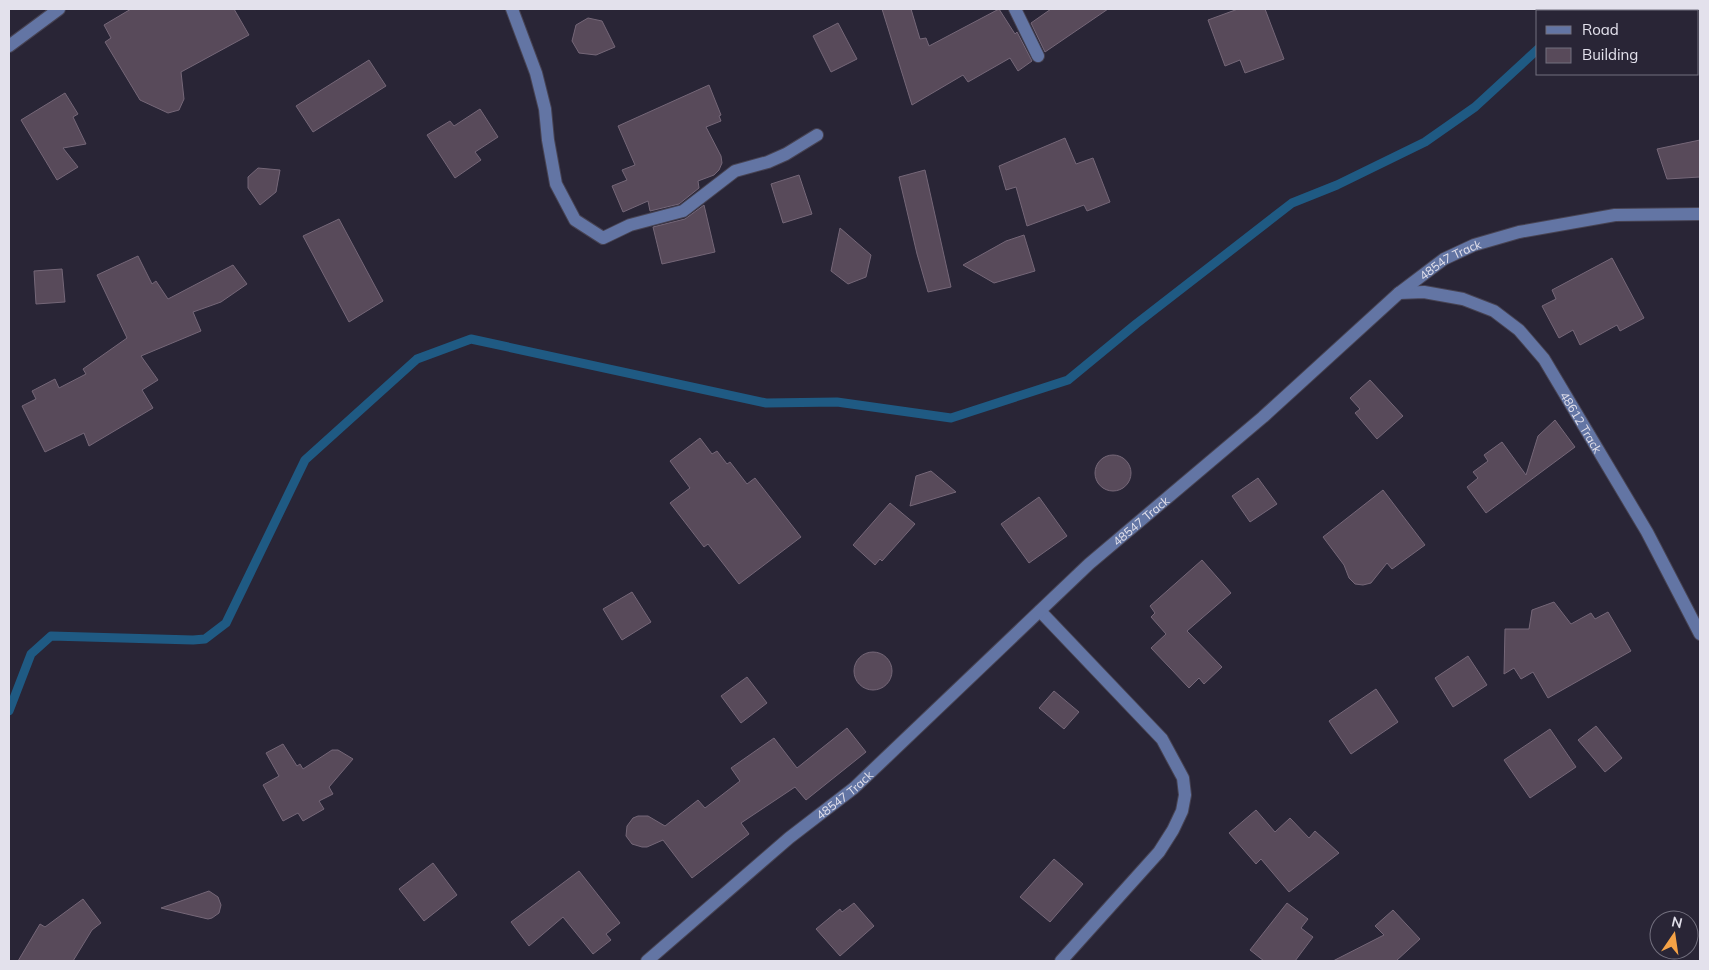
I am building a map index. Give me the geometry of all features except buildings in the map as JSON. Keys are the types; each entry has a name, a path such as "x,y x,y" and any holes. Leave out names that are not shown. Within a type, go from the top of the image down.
{"street":[{"path":"9,46 59,9"},
{"path":"512,9 536,73 545,109 548,140 556,184 575,220 603,238 630,225 683,211 735,171 768,162 786,154 817,135"},
{"path":"1015,9 1038,56"},
{"name":"48547 Track","path":"648,961 789,838 854,788 1089,564 1209,464 1302,382 1398,293 1444,260 1474,245 1519,232 1615,216 1700,214"},
{"name":"48612 Track","path":"1398,293 1424,292 1463,298 1494,311 1519,330 1544,358 1647,532 1700,634"},
{"path":"1040,611 1162,739 1183,778 1185,795 1179,817 1159,852 1061,961"}],"waterway":[{"path":"9,711 31,654 51,636 193,640 205,639 226,623 305,460 417,359 471,339 766,403 837,402 951,418 1068,380 1136,324 1292,203 1337,185 1425,142 1475,107 1536,51"}]}
